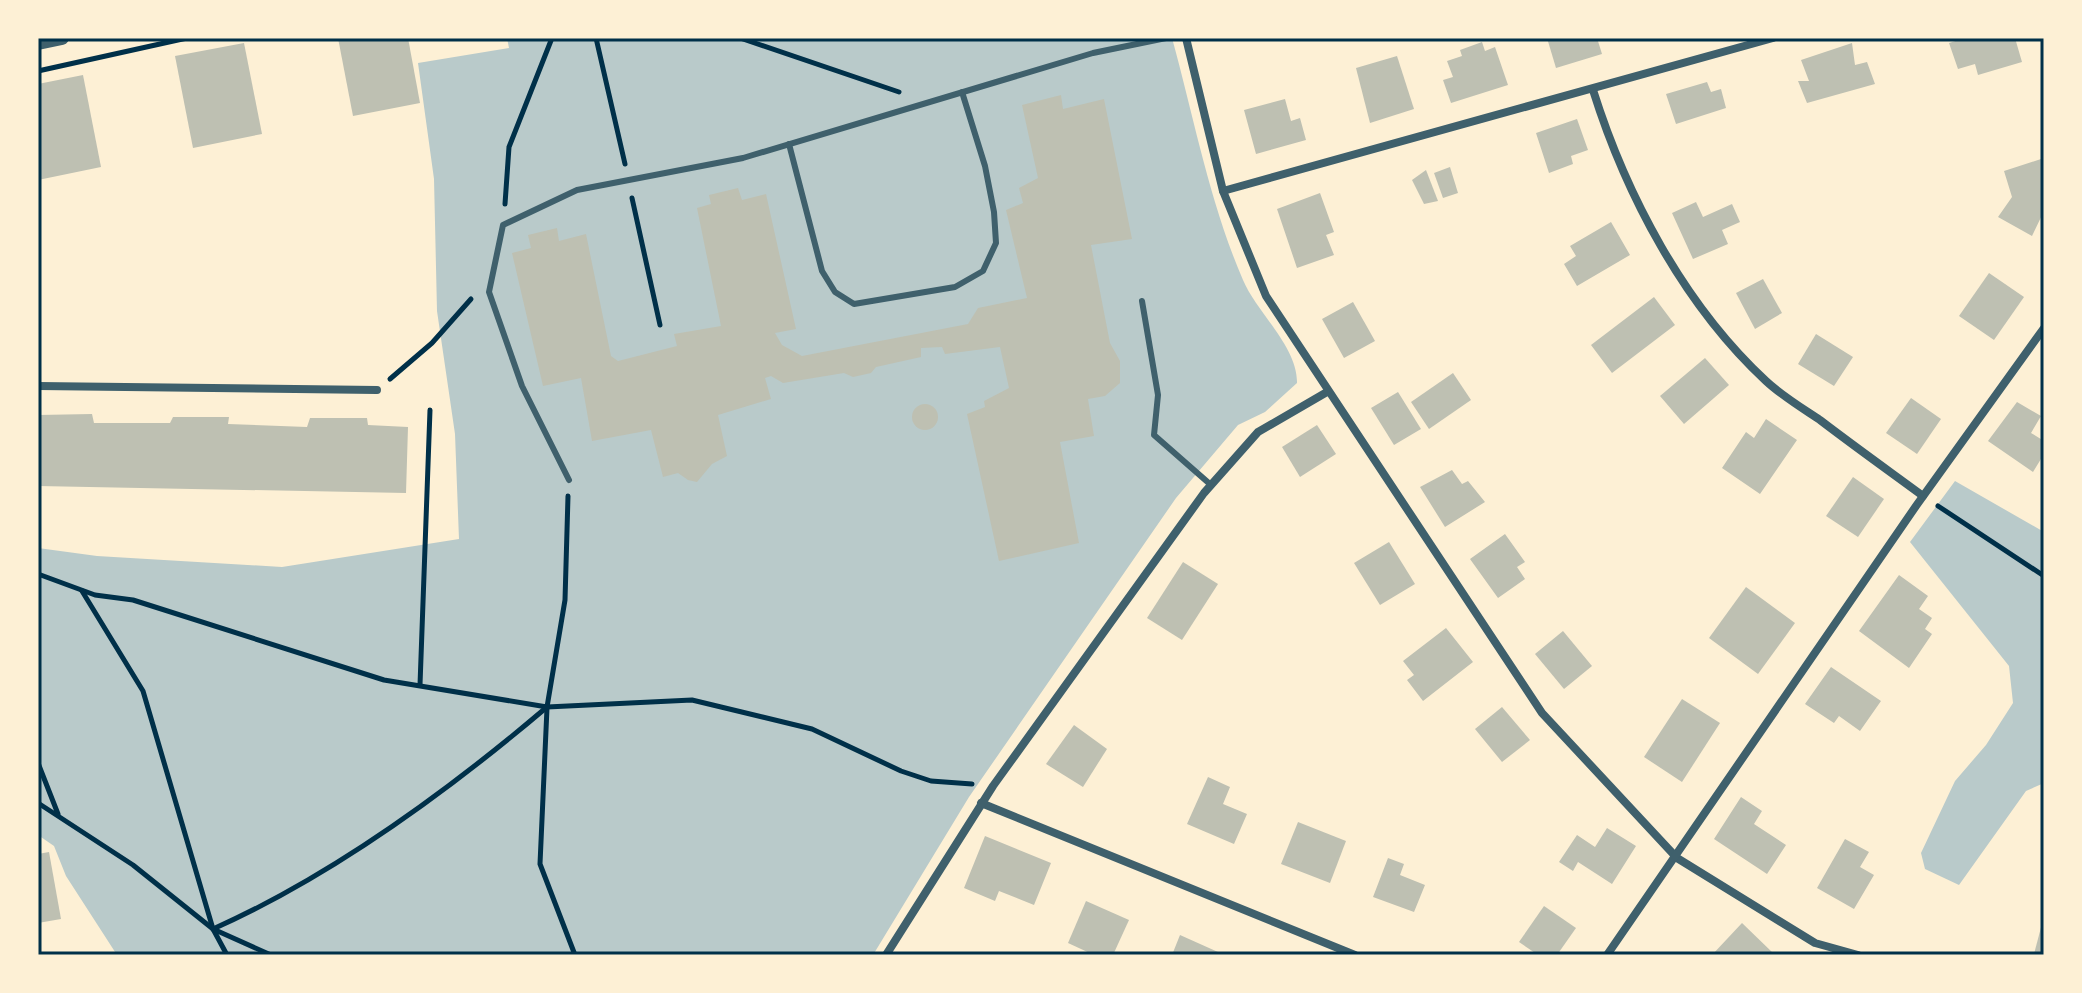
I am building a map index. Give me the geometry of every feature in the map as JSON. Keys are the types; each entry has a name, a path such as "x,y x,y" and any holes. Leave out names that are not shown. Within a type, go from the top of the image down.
{"street":[{"path":"38,43 62,38"},
{"path":"1186,38 1223,191 1266,296 1542,713 1677,858 1815,943 1858,955"},
{"path":"1223,191 1773,38"},
{"path":"1593,90 1606,133 1647,217 1685,285 1725,337 1767,382 1923,496"},
{"path":"1607,955 1677,858 1923,496 2044,328"},
{"path":"38,386 377,390"},
{"path":"886,955 981,803 1073,670 1211,485 1258,432 1327,392"},
{"path":"981,803 1355,955"}],"lane":[{"path":"569,480 522,386 489,292 503,225 577,190 743,158 1093,53 1166,38"},
{"path":"789,144 822,271 835,292 854,304 955,287 983,271 996,243 985,166 962,92"},
{"path":"1142,301 1158,395 1154,435 1211,485"}],"path":[{"path":"38,71 187,38"},
{"path":"503,225 509,147 552,38"},
{"path":"740,38 930,102"},
{"path":"377,390 432,343 493,274"},
{"path":"420,685 430,410"},
{"path":"569,480 565,600 547,707 540,864 575,955"},
{"path":"1923,496 2044,576"},
{"path":"38,574 81,590 133,600 384,680 547,707 692,700 812,729 901,771 931,781 993,786"},
{"path":"81,590 143,691 213,929 227,955"},
{"path":"213,929 260,908 404,817 494,753 547,707"},
{"path":"38,763 59,816"},
{"path":"38,803 133,865 213,929 271,955"}],"shaded area":[{"path":"507,38 1172,38 1231,251 1249,292 1291,356 1297,383 1265,412 1238,425 1176,498 969,797 873,955 117,955 66,876 54,846 38,835 38,548 97,556 282,567 459,539 455,434 437,311 434,179 418,63 509,48"},
{"path":"1955,481 2044,532 2044,783 2026,791 1959,885 1925,869 1921,853 1955,781 1986,745 2013,703 2009,666 1910,542"}],"building":[{"path":"338,38 408,38 420,103 353,116"},
{"path":"1547,38 1597,38 1602,54 1556,68"},
{"path":"1965,38 2015,38 2022,62 1978,75 1975,64 1958,69 1949,43"},
{"path":"1482,42 1485,51 1495,47 1508,85 1451,103 1443,80 1453,77 1447,61 1462,56 1460,50"},
{"path":"244,43 262,134 193,148 175,56"},
{"path":"1852,43 1855,65 1867,62 1875,84 1807,103 1798,81 1809,81 1801,60"},
{"path":"1397,56 1414,109 1370,123 1356,68"},
{"path":"83,75 101,167 38,180 38,84"},
{"path":"1707,82 1711,92 1721,89 1726,108 1676,124 1666,94"},
{"path":"1061,95 1063,109 1104,99 1132,239 1091,245 1110,343 1120,361 1120,383 1105,396 1088,399 1094,436 1060,442 1079,543 999,561 967,414 985,407 984,401 1009,388 1000,347 945,354 942,347 921,348 921,357 876,367 871,373 853,377 844,373 783,383 771,376 765,378 771,399 718,415 727,456 712,464 697,482 678,473 663,477 651,430 592,441 581,378 543,386 512,253 531,248 528,235 557,228 559,241 586,234 611,356 618,361 677,346 674,334 721,326 697,208 711,204 709,195 738,188 742,200 766,194 796,329 775,333 782,345 802,356 968,324 978,308 1027,298 1006,210 1023,203 1019,188 1038,178 1022,105"},
{"path":"1285,99 1291,121 1300,118 1306,140 1256,154 1244,110"},
{"path":"1577,119 1588,150 1571,156 1573,164 1549,173 1536,133"},
{"path":"2044,158 2044,211 2032,236 1998,217 2012,197 2004,171"},
{"path":"1450,167 1458,193 1443,198 1434,173"},
{"path":"1426,170 1438,201 1424,204 1412,180"},
{"path":"1320,193 1334,232 1326,235 1334,255 1297,268 1277,209"},
{"path":"1696,202 1703,217 1732,204 1740,222 1722,230 1728,244 1693,259 1672,213"},
{"path":"1611,222 1630,255 1577,286 1564,264 1576,256 1570,246"},
{"path":"1989,273 2024,297 1994,340 1959,316"},
{"path":"1763,279 1782,313 1755,329 1736,293"},
{"path":"1654,297 1675,325 1612,373 1591,345"},
{"path":"1353,302 1375,341 1344,358 1322,319"},
{"path":"1816,334 1853,357 1834,386 1798,364"},
{"path":"1705,358 1729,385 1684,424 1660,396"},
{"path":"1453,373 1471,400 1429,429 1411,402"},
{"path":"1398,392 1421,429 1394,445 1371,408"},
{"path":"1911,398 1941,419 1917,454 1886,433"},
{"path":"2017,402 2041,416 2031,433 2044,441 2044,454 2033,472 1988,441"},
{"path":"925,404 935,407 938,417 935,427 925,430 915,427 912,417 915,407"},
{"path":"92,414 94,423 170,423 173,417 229,417 228,424 307,427 310,418 367,418 368,425 408,427 406,493 38,486 38,415"},
{"path":"1766,419 1797,440 1760,494 1722,468 1746,432 1754,438"},
{"path":"1317,425 1336,454 1300,477 1282,447"},
{"path":"1452,470 1462,484 1468,481 1485,502 1445,527 1420,487"},
{"path":"1853,477 1884,499 1858,537 1826,516"},
{"path":"1505,534 1525,562 1517,567 1525,579 1498,598 1470,559"},
{"path":"1389,542 1415,584 1380,605 1354,563"},
{"path":"1183,562 1218,584 1182,640 1147,618"},
{"path":"1899,575 1928,596 1919,609 1932,618 1925,629 1932,634 1909,668 1859,631"},
{"path":"1746,587 1795,623 1758,674 1709,638"},
{"path":"1446,628 1473,662 1423,701 1407,680 1414,675 1403,661"},
{"path":"1563,631 1592,666 1564,689 1535,654"},
{"path":"1831,667 1881,701 1860,731 1839,716 1834,723 1805,704"},
{"path":"1682,699 1720,723 1682,782 1644,757"},
{"path":"1502,707 1530,740 1502,762 1475,729"},
{"path":"1074,725 1107,749 1083,787 1046,764"},
{"path":"1208,777 1230,787 1223,804 1247,814 1234,844 1187,824"},
{"path":"1741,797 1762,811 1754,824 1786,845 1767,874 1714,839"},
{"path":"1298,822 1346,841 1330,883 1281,864"},
{"path":"1607,828 1636,846 1612,884 1578,862 1573,871 1559,862 1577,835 1595,847"},
{"path":"985,836 1051,863 1034,905 999,891 995,901 964,888"},
{"path":"1845,839 1869,852 1860,867 1874,875 1854,909 1817,888"},
{"path":"49,852 61,919 38,923 38,854"},
{"path":"1388,858 1404,864 1400,875 1425,885 1414,912 1373,897"},
{"path":"1086,901 1129,920 1113,955 1094,955 1068,943"},
{"path":"1544,906 1576,928 1557,955 1538,955 1519,942"},
{"path":"2044,916 2044,955 2039,955 2034,954"},
{"path":"1742,923 1773,953 1712,955"},
{"path":"1180,935 1218,952 1217,955 1172,955"}]}
